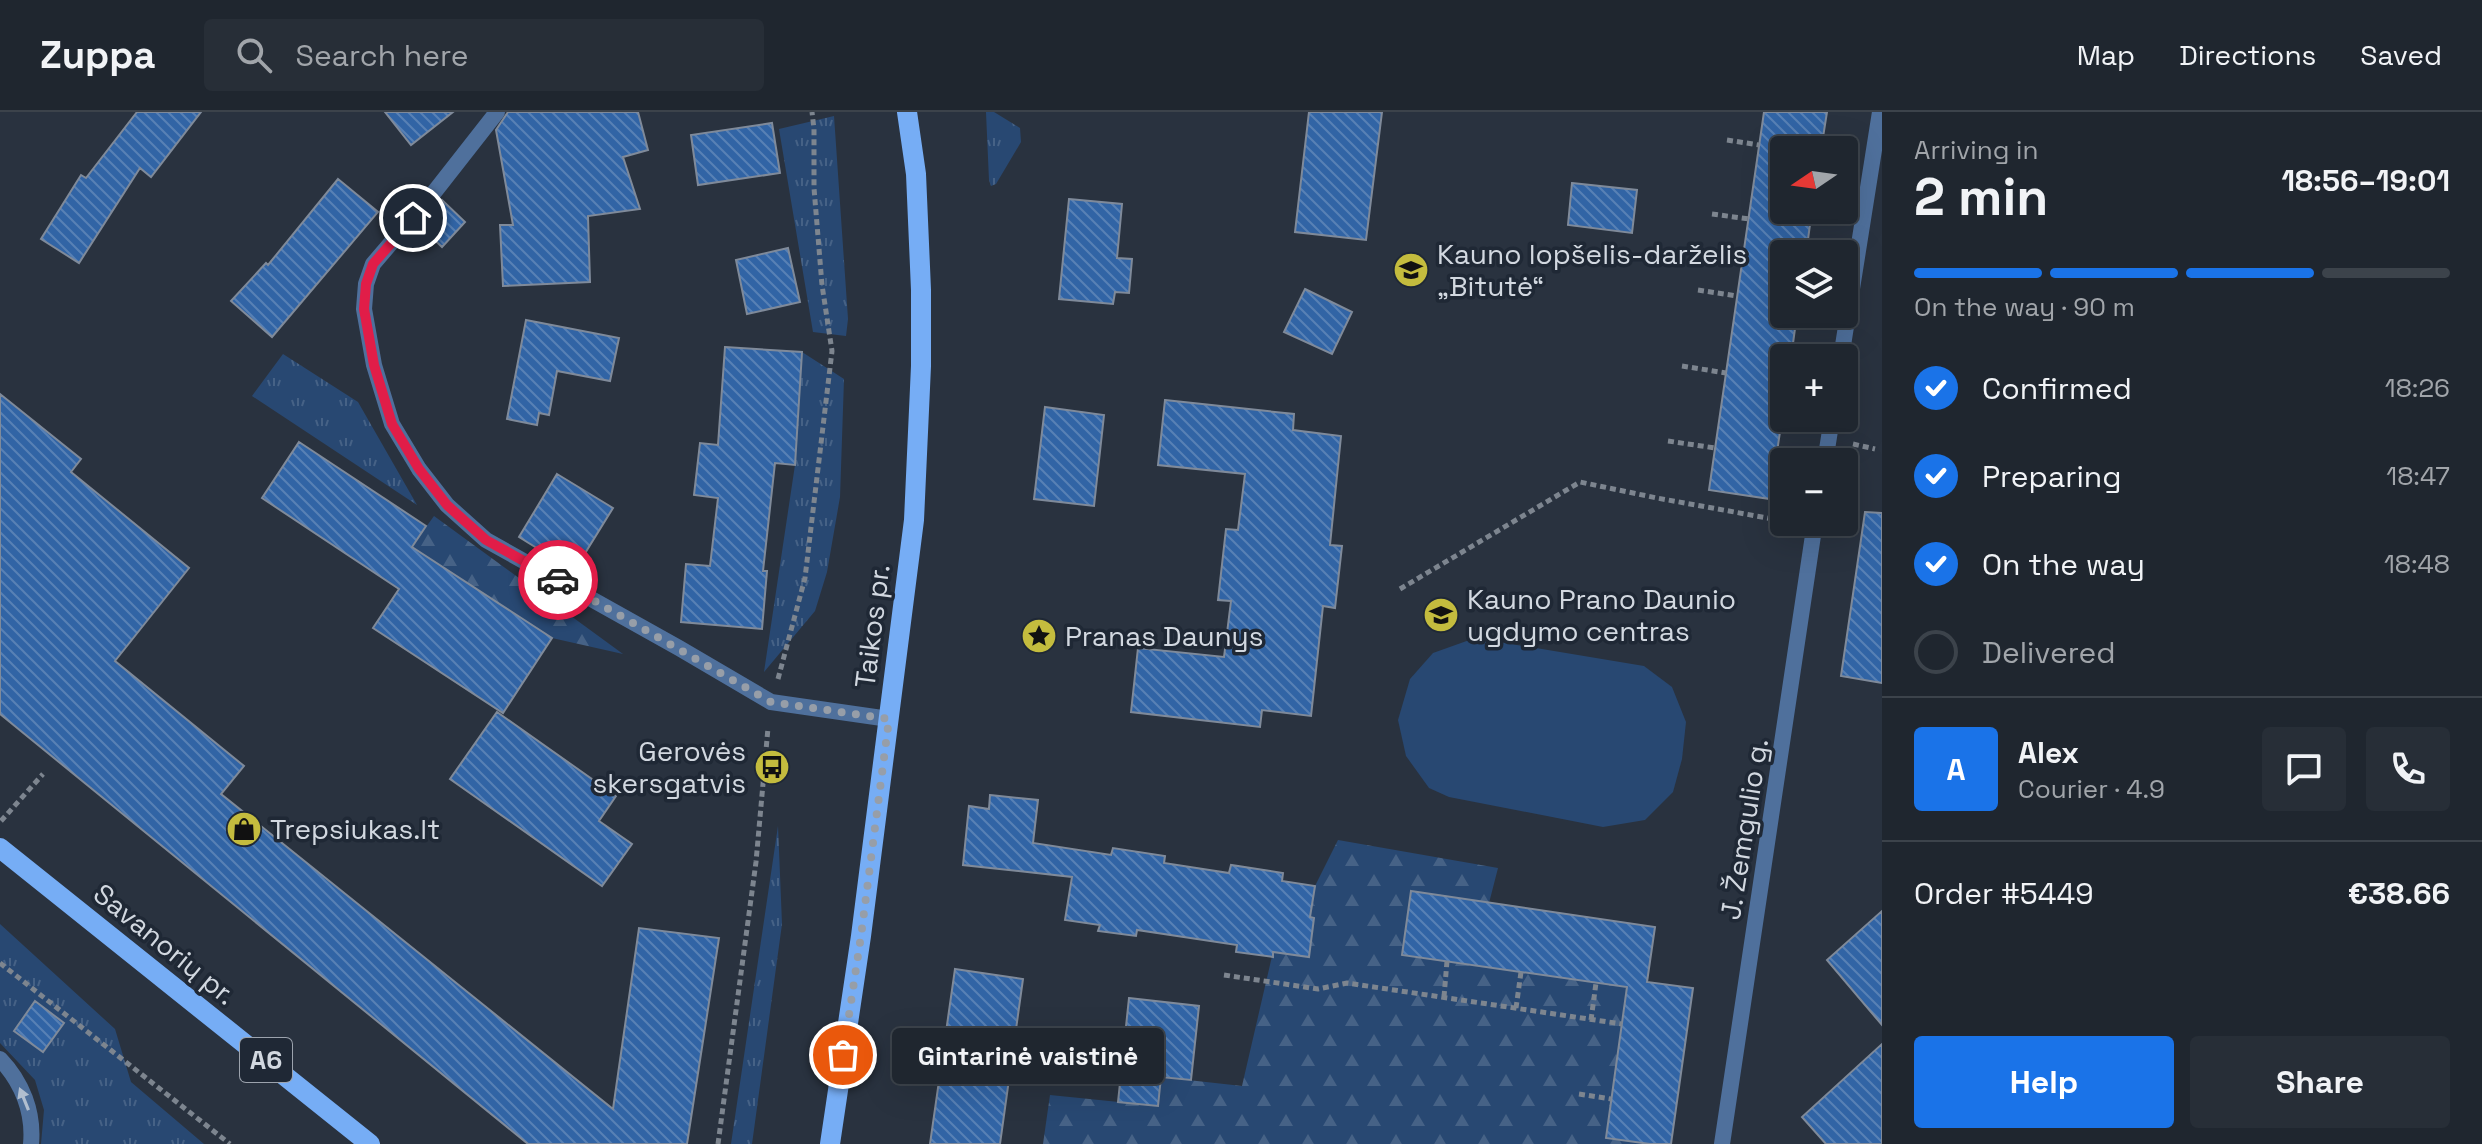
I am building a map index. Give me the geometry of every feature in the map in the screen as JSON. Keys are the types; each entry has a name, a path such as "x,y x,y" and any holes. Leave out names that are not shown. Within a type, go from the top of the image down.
{"main road":[{"name":"Taikos pr.","path":"830,1144 861,936 914,520 921,366 916,174 907,112"},
{"name":"Savanorių pr.","path":"0,848 370,1144"}],"street":[{"path":"497,112 373,264 366,284 364,309 374,365 392,424 419,469 447,505 486,540 771,702 889,719"},
{"path":"1843,344 1880,112"},
{"name":"J. Žemgulio g.","path":"1722,1144 1813,536"},
{"path":"0,1059 26,1097 33,1128 31,1144"}],"path":[{"path":"718,1144 756,862 771,702 805,578 832,351 822,285 812,112"},
{"path":"1727,140 1759,145"},
{"path":"1712,214 1749,219"},
{"path":"1698,290 1737,296"},
{"path":"1682,366 1726,373"},
{"path":"1668,441 1715,448"},
{"path":"1400,589 1580,482 1770,518"},
{"path":"0,822 43,774"},
{"path":"1444,997 1447,961"},
{"path":"0,963 230,1144"},
{"path":"1516,1008 1521,972"},
{"path":"1224,975 1318,989 1347,983 1622,1024"},
{"path":"1591,1020 1596,983"},
{"path":"1579,1094 1611,1099"}],"green space":[{"path":"986,112 994,112 1020,128 1021,142 996,184 991,186 989,180"},
{"path":"834,116 848,319 846,336 813,332 779,129"},
{"path":"802,352 844,379 840,497 827,572 815,611 764,672 795,465"},
{"path":"283,354 358,402 417,505 252,396"},
{"path":"434,516 623,654 552,638 411,548"},
{"path":"1475,638 1644,666 1672,687 1686,722 1682,759 1673,792 1645,820 1603,827 1449,797 1429,788 1406,756 1398,720 1410,679 1433,653"},
{"path":"778,826 782,924 752,1144 731,1144"},
{"path":"1338,840 1498,868 1489,903 1411,891 1402,955 1627,987 1606,1137 1650,1144 1043,1144 1050,1095 1158,1106 1161,1077 1242,1086 1273,952 1309,957 1315,886"},
{"path":"0,924 115,1029 131,1082 204,1144 41,1144 44,1110 35,1080 0,1043"}],"building":[{"path":"137,112 201,112 151,177 140,168 79,263 41,239 81,175 86,178"},
{"path":"385,112 453,112 411,145"},
{"path":"508,112 638,112 648,150 623,157 640,209 588,216 590,282 503,286 500,225 513,225 496,130"},
{"path":"1309,112 1382,112 1366,240 1295,232"},
{"path":"1764,112 1827,112 1823,136 1770,136 1770,224 1810,224 1808,240 1770,240 1770,328 1795,328 1793,344 1770,344 1770,432 1780,432 1778,448 1770,448 1770,499 1709,490"},
{"path":"772,123 780,173 698,185 691,135"},
{"path":"338,179 378,212 272,337 231,301 266,263 268,265"},
{"path":"1572,183 1637,190 1632,233 1568,225"},
{"path":"1069,199 1122,204 1117,258 1132,259 1129,293 1115,292 1113,304 1059,299"},
{"path":"442,200 465,222 442,247 420,226"},
{"path":"788,248 800,302 747,314 736,260"},
{"path":"1305,289 1352,312 1332,354 1284,332"},
{"path":"526,320 619,338 610,381 557,371 549,415 539,413 537,425 507,419"},
{"path":"725,347 802,352 795,465 775,463 763,571 767,571 762,629 681,622 686,564 710,566 718,498 694,495 700,443 718,445"},
{"path":"0,394 81,459 71,472 189,568 115,661 244,766 221,794 613,1109 639,928 719,938 687,1144 528,1144 0,714"},
{"path":"1165,400 1294,414 1293,430 1341,436 1330,545 1342,546 1335,608 1323,606 1311,716 1262,710 1260,727 1131,712 1138,648 1224,657 1231,601 1218,600 1226,529 1238,530 1245,474 1158,465"},
{"path":"1045,407 1104,415 1094,506 1034,499"},
{"path":"299,442 426,526 412,547 552,638 503,713 373,628 399,589 262,498"},
{"path":"557,474 613,508 574,571 519,537"},
{"path":"1865,512 1882,513 1882,683 1841,676"},
{"path":"497,712 616,796 599,821 632,844 602,886 450,779"},
{"path":"990,795 1038,800 1033,843 1111,855 1113,848 1165,856 1164,863 1229,873 1231,865 1283,873 1282,881 1315,886 1309,957 1273,952 1273,957 1236,952 1237,945 1137,930 1136,936 1098,931 1100,925 1065,920 1072,877 963,865 969,806 989,809"},
{"path":"1411,891 1655,927 1647,982 1693,988 1671,1144 1606,1138 1627,987 1402,955"},
{"path":"1882,911 1882,1025 1827,960"},
{"path":"955,969 1023,979 1000,1144 930,1144"},
{"path":"1129,998 1199,1006 1191,1080 1161,1077 1158,1106 1118,1102"},
{"path":"35,1001 64,1023 43,1052 14,1031"},
{"path":"1882,1044 1882,1144 1826,1144 1802,1117"}],"way so far":[{"path":"558,580 771,702 889,719 843,1055"}],"place":[{"name":"Kauno lopšelis-darželis „Bitutė“","path":"1411,270"},
{"name":"Kauno Prano Daunio ugdymo centras","path":"1441,615"},
{"name":"Pranas Daunys","path":"1039,636"},
{"name":"Gerovės skersgatvis","path":"772,767"},
{"name":"Trepsiukas.lt","path":"244,829"},
{"name":"Gintarinė vaistinė","path":"843,1055"}],"route":[{"path":"413,218 373,264 366,284 364,309 374,365 392,424 419,469 447,505 486,540 558,580"}]}
